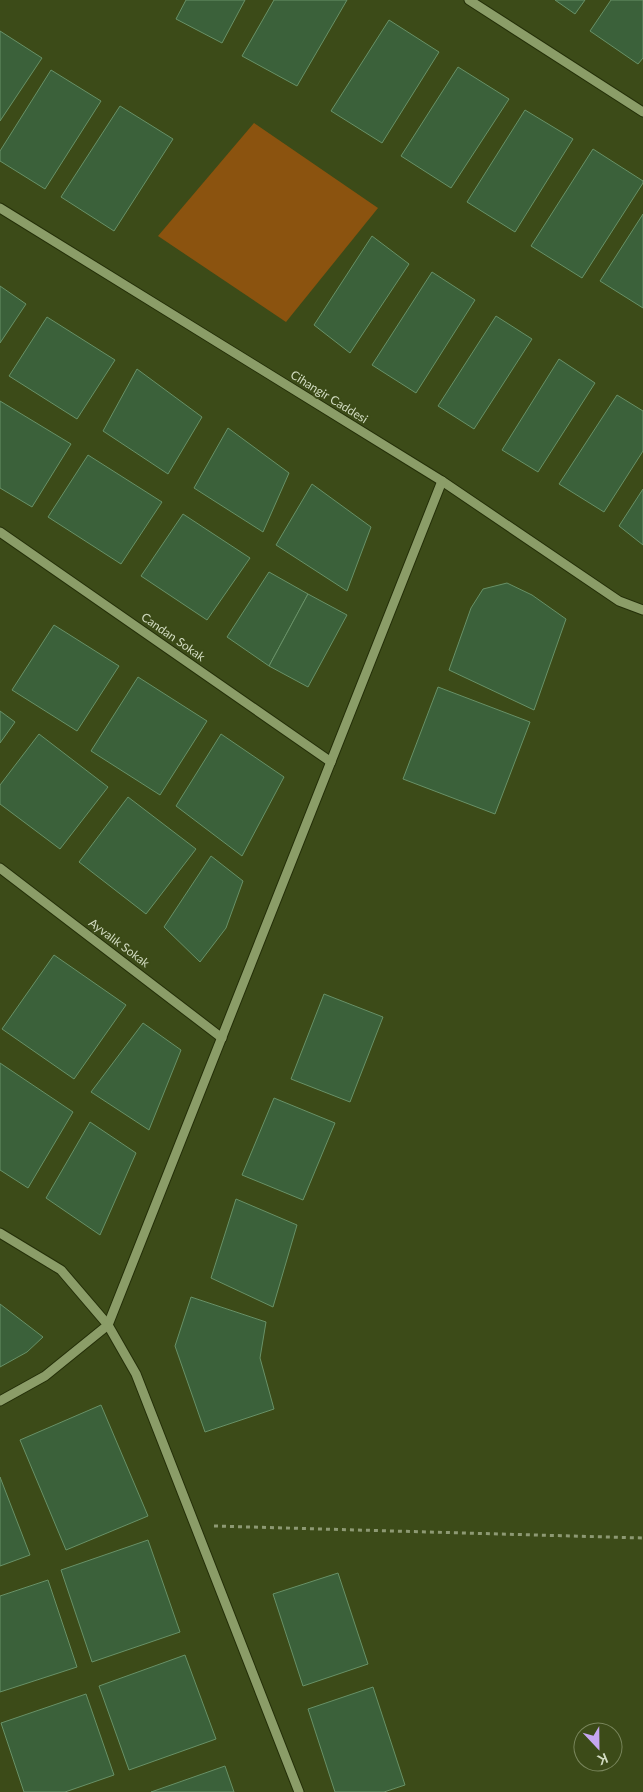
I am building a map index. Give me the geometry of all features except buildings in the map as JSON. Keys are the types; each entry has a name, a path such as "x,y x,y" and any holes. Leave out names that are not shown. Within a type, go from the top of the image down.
{"street":[{"path":"469,0 643,112"},
{"name":"Cihangir Caddesi","path":"0,208 442,481 619,601 643,610"},
{"path":"0,1401 45,1376 108,1326 442,481"},
{"name":"Candan Sokak","path":"0,532 331,762"},
{"name":"Ayvalık Sokak","path":"0,868 222,1038"},
{"path":"0,1233 61,1270 108,1326 136,1374 299,1792"}],"path":[{"path":"221,1526 643,1538"}],"shaded area":[{"path":"254,123 378,208 286,322 158,236"}]}
